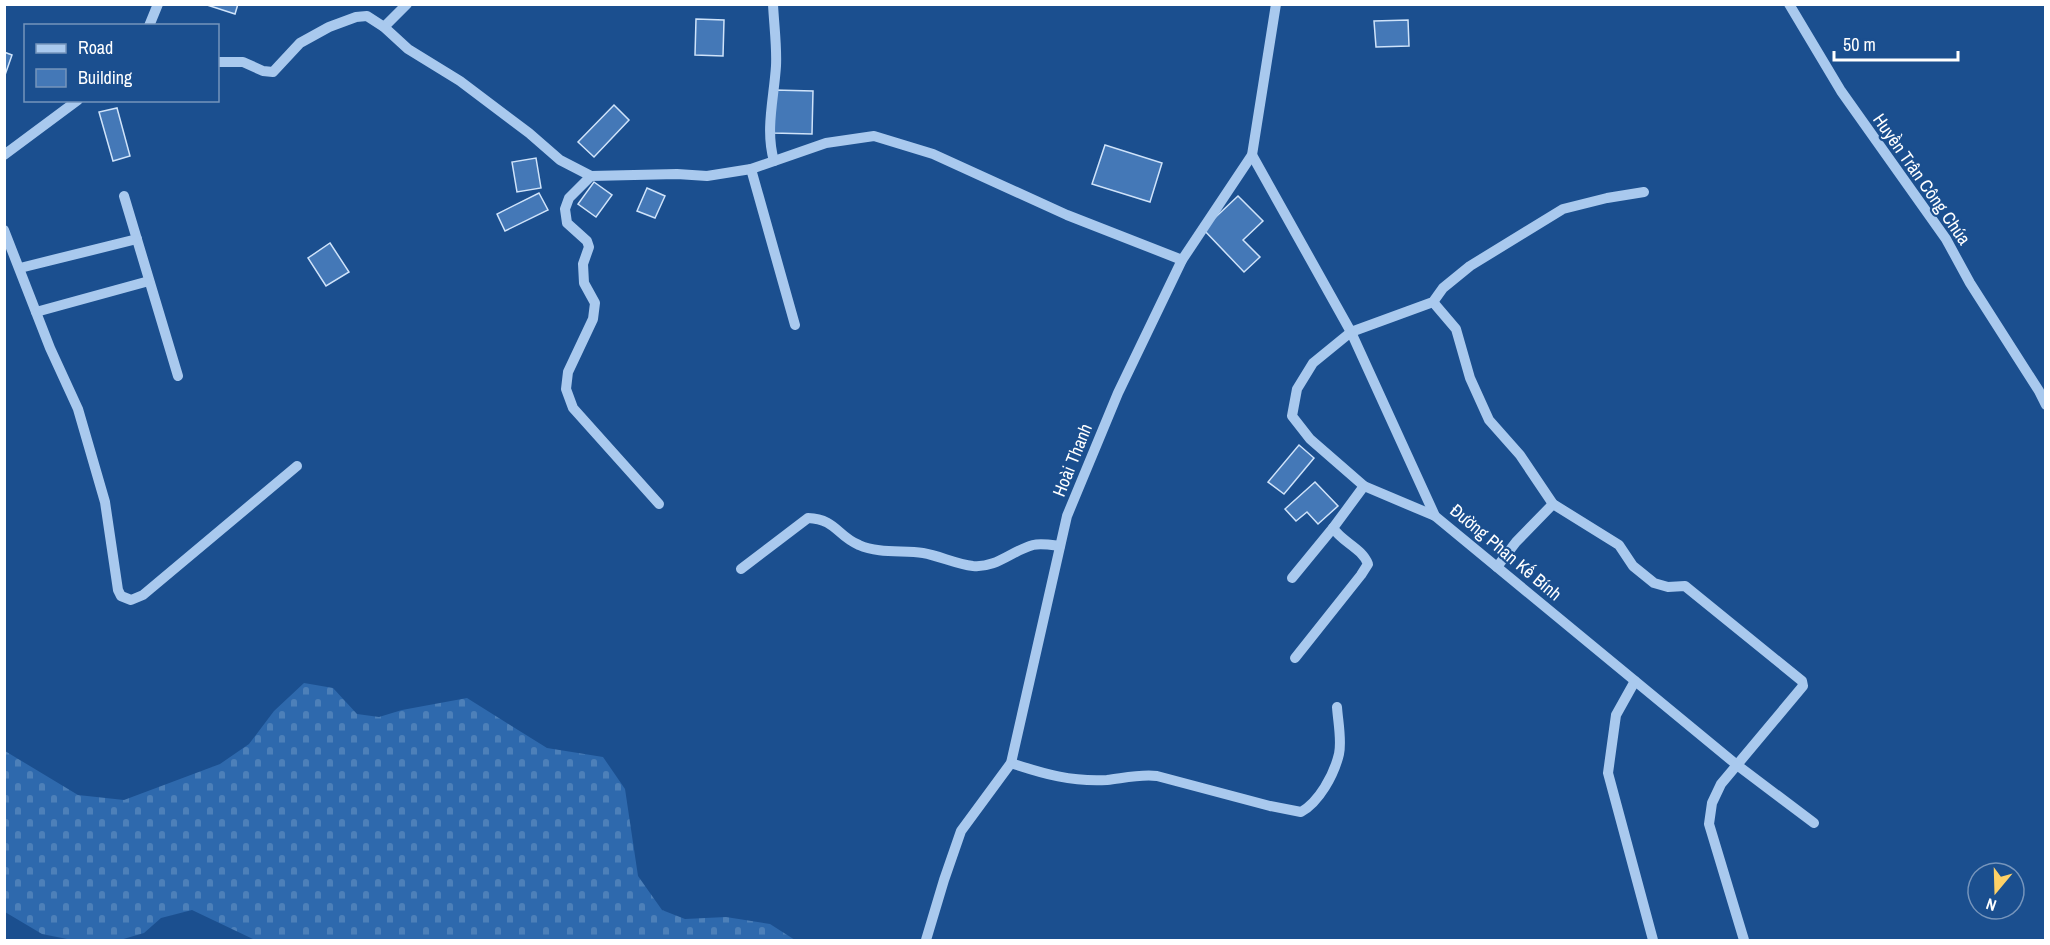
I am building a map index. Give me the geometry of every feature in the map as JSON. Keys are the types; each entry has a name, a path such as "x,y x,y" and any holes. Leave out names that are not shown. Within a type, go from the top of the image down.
{"street":[{"path":"150,24 158,4"},
{"path":"384,27 407,4"},
{"path":"773,4 776,65 770,112 774,161"},
{"name":"Hoài Thanh","path":"926,940 961,831 1011,763 1067,516 1118,393 1182,260 1252,154 1276,4"},
{"name":"Huyền Trân Công Chúa","path":"1788,4 1841,91 1946,238 1970,283 2046,405"},
{"path":"219,62 243,62 262,71 273,72 300,43 329,27 356,17 367,16 384,27 408,50 460,81 560,160 591,176 677,174 707,176 751,169 826,143 874,136 933,153 1067,215 1182,260"},
{"path":"4,155 75,102"},
{"name":"Đường Phan Kế Bính","path":"1252,154 1351,332 1435,516 1737,765 1814,823"},
{"path":"751,169 795,325"},
{"path":"591,176 569,198 565,210 567,223 587,241 589,248 583,264 584,283 595,303 593,318 568,372 566,389 573,408 659,504"},
{"path":"1435,516 1364,486 1310,439 1292,416 1297,389 1313,363 1351,332 1433,302 1443,288 1470,266 1563,209 1644,192"},
{"path":"124,196 178,376"},
{"path":"4,230 81,419 105,502 118,590 121,596 130,600 144,595 297,466"},
{"path":"20,268 137,239"},
{"path":"36,312 149,281"},
{"path":"1433,302 1456,329 1470,378 1489,420 1520,455 1552,504 1619,545 1633,566 1654,583 1668,587 1685,586 1802,681 1803,686 1721,784 1712,802 1709,824 1743,940"},
{"path":"1292,578 1364,486"},
{"path":"1497,567 1516,542 1552,504"},
{"path":"741,569 808,518 828,522 851,541 861,546 924,554 970,566 983,566 1000,561 1035,545 1060,546"},
{"path":"1295,658 1368,564 1365,556 1339,538 1333,528"},
{"path":"1635,681 1616,715 1608,773 1653,940"},
{"path":"1011,763 1047,776 1067,779 1106,780 1143,774 1157,776 1301,812 1320,795 1339,754 1337,707"}],"green space":[{"path":"304,683 333,688 357,714 379,717 402,710 467,698 547,748 603,757 625,789 638,876 662,910 685,919 726,917 770,924 795,940 255,940 192,910 161,918 144,933 120,940 72,940 42,934 5,912 5,751 78,795 124,800 220,764 249,744 274,711"}],"building":[{"path":"204,4 238,4 235,14"},
{"path":"696,19 724,20 723,56 695,55"},
{"path":"1408,20 1409,46 1376,47 1374,21"},
{"path":"4,52 12,55 5,75 4,75"},
{"path":"774,90 813,91 812,134 773,133"},
{"path":"614,105 629,120 594,157 578,142"},
{"path":"117,108 130,156 113,161 99,112"},
{"path":"1105,145 1162,163 1150,202 1092,184"},
{"path":"536,158 541,188 517,192 512,162"},
{"path":"594,182 612,195 596,217 578,204"},
{"path":"647,188 665,196 655,218 637,211"},
{"path":"539,193 548,210 505,231 497,214"},
{"path":"1238,196 1263,221 1243,240 1260,257 1244,272 1203,229"},
{"path":"330,243 349,272 326,286 308,258"},
{"path":"1299,445 1314,458 1284,494 1268,482"},
{"path":"1315,482 1338,506 1318,524 1307,512 1296,521 1285,509"}]}
